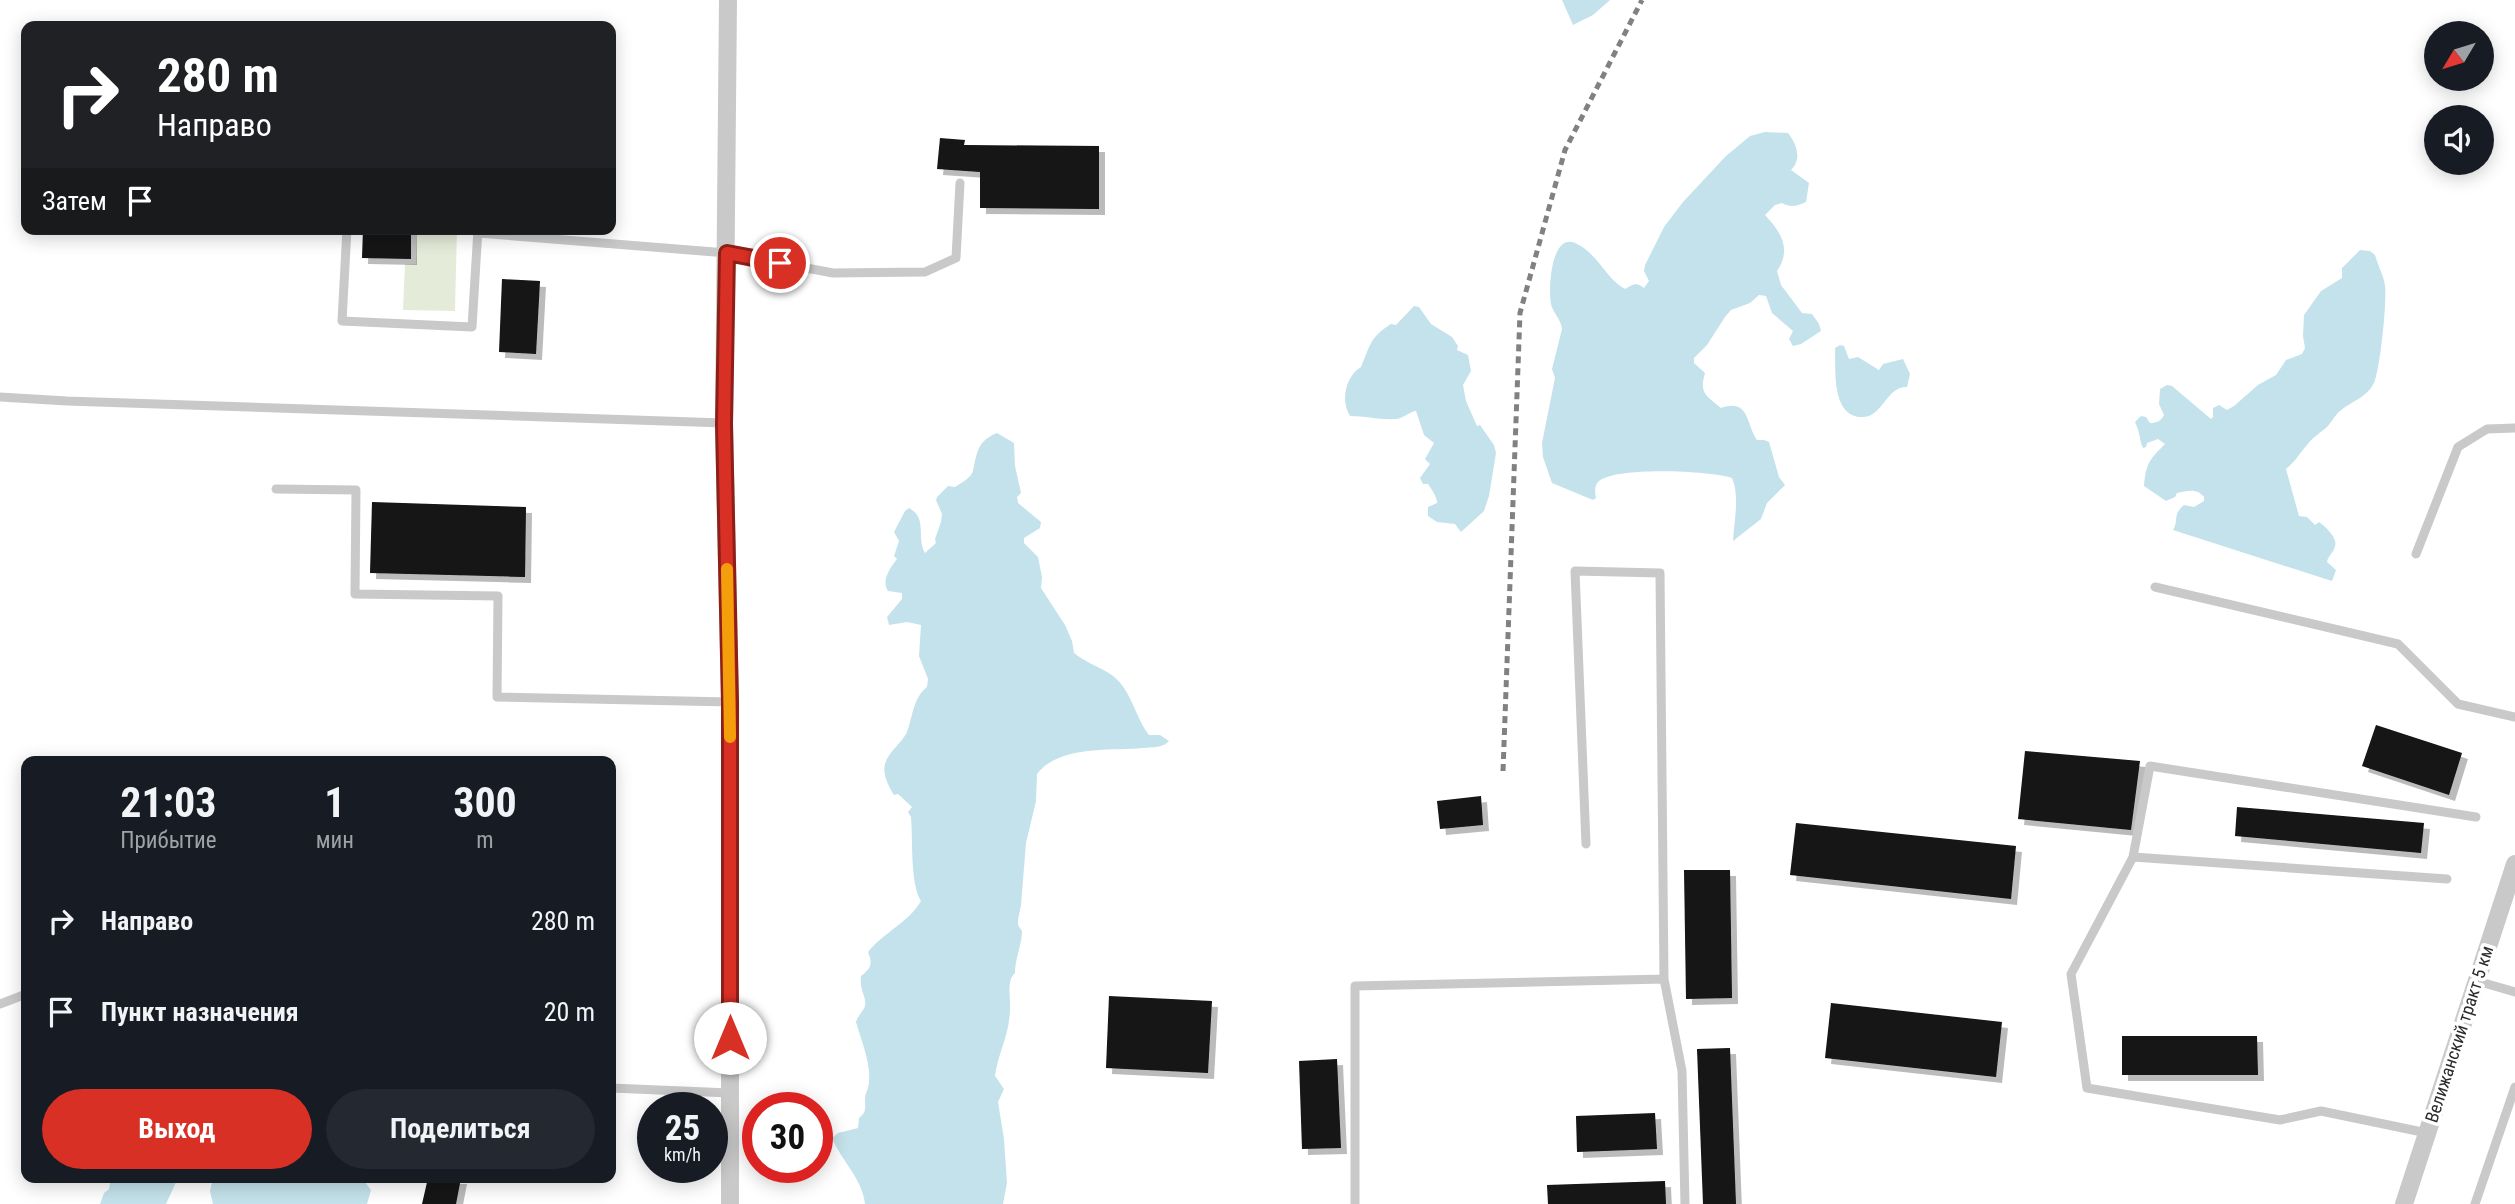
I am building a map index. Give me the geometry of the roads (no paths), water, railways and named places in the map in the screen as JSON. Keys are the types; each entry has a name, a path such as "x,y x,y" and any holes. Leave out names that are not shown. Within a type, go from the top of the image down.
{"street":[{"path":"728,0 724,424 730,702 730,1204"},
{"name":"Велижанский тракт 5 км","path":"2404,1204 2515,863"}],"lane":[{"path":"523,235 727,253 833,273 925,272 956,258 960,183"},
{"path":"347,235 342,321 472,327 478,235"},
{"path":"0,397 724,424"},
{"path":"2416,554 2458,447 2487,429 2515,428"},
{"path":"276,489 356,490 355,594 498,596 497,697 730,702"},
{"path":"1586,844 1574,571 1660,573 1664,979 1682,1071 1685,1204"},
{"path":"2155,587 2398,644 2458,704 2515,717"},
{"path":"2427,1133 2322,1111 2280,1119 2087,1088 2071,974 2133,857 2150,766 2476,817"},
{"path":"2133,857 2447,879"},
{"path":"1355,1204 1355,986 1664,979"},
{"path":"2477,981 2515,992"},
{"path":"0,1004 21,996"},
{"path":"2475,1204 2515,1087"},
{"path":"616,1088 730,1093"}],"water":[{"path":"1562,0 1610,0 1593,15 1573,25"},
{"path":"1765,132 1788,133 1797,152 1796,162 1791,170 1809,183 1806,202 1794,206 1782,203 1775,205 1765,215 1783,241 1784,255 1777,271 1781,285 1802,313 1812,314 1821,331 1793,346 1789,339 1793,331 1772,313 1766,296 1759,295 1750,303 1731,310 1707,345 1694,358 1694,363 1705,373 1703,390 1708,397 1721,408 1730,406 1742,410 1757,440 1769,442 1779,477 1785,485 1767,503 1761,519 1733,541 1736,501 1732,478 1663,471 1623,474 1598,482 1595,488 1596,498 1593,500 1552,483 1543,457 1542,443 1555,378 1552,369 1562,329 1550,297 1551,275 1557,253 1562,245 1568,242 1577,244 1591,254 1618,285 1625,289 1635,284 1644,288 1649,281 1644,271 1645,265 1664,227 1683,202 1726,156 1750,136"},
{"path":"2360,250 2370,251 2375,255 2385,286 2379,365 2374,383 2366,393 2337,414 2286,469 2299,516 2307,517 2315,525 2319,522 2335,539 2327,562 2336,570 2332,581 2173,530 2180,509 2184,505 2194,507 2204,501 2204,497 2198,492 2188,491 2177,493 2166,501 2144,486 2150,462 2165,444 2158,439 2147,443 2143,448 2135,422 2141,416 2146,417 2150,423 2162,419 2164,415 2159,404 2160,389 2167,385 2172,386 2211,419 2213,408 2219,405 2227,410 2258,385 2276,375 2286,360 2302,354 2305,348 2304,315 2321,291 2342,278 2342,268"},
{"path":"1414,306 1419,307 1431,324 1452,337 1458,346 1457,350 1468,355 1471,371 1463,385 1466,401 1477,426 1480,425 1494,445 1496,453 1484,511 1461,532 1455,524 1437,522 1428,516 1428,507 1437,501 1428,484 1423,484 1420,478 1430,464 1425,459 1434,443 1424,435 1416,411 1396,419 1350,416 1345,403 1348,382 1361,367 1375,338 1391,324 1396,325"},
{"path":"1844,346 1849,359 1858,357 1879,370 1883,364 1903,359 1910,374 1907,387 1896,390 1869,416 1858,417 1849,413 1843,407 1837,388 1835,348"},
{"path":"997,433 1014,443 1015,466 1021,493 1017,497 1018,503 1041,522 1040,528 1024,538 1024,543 1038,557 1041,588 1065,625 1074,653 1113,676 1125,689 1149,735 1160,735 1169,741 1158,747 1072,754 1058,758 1037,774 1036,801 1026,843 1018,920 1022,936 1010,985 1008,1028 995,1076 1004,1089 998,1102 1007,1183 1003,1204 865,1204 856,1178 833,1140 838,1133 858,1128 859,1118 865,1110 869,1067 856,1022 865,1006 861,976 870,965 868,952 916,909 921,901 915,884 911,817 908,812 912,807 898,794 894,795 884,768 889,755 907,732 916,702 927,687 928,679 919,656 921,625 907,622 889,625 887,617 902,599 902,593 888,591 885,583 889,570 897,559 894,556 899,541 894,532 905,511 909,508 918,517 925,553 936,543 941,522 942,514 937,497 948,486 955,487 970,476 977,453 990,436"},
{"path":"110,1183 176,1183 166,1204 100,1204 104,1193 109,1189"},
{"path":"212,1183 366,1183 371,1190 367,1204 213,1204 210,1191"}],"railway":[{"path":"1503,771 1520,313 1565,150 1642,0"}]}
